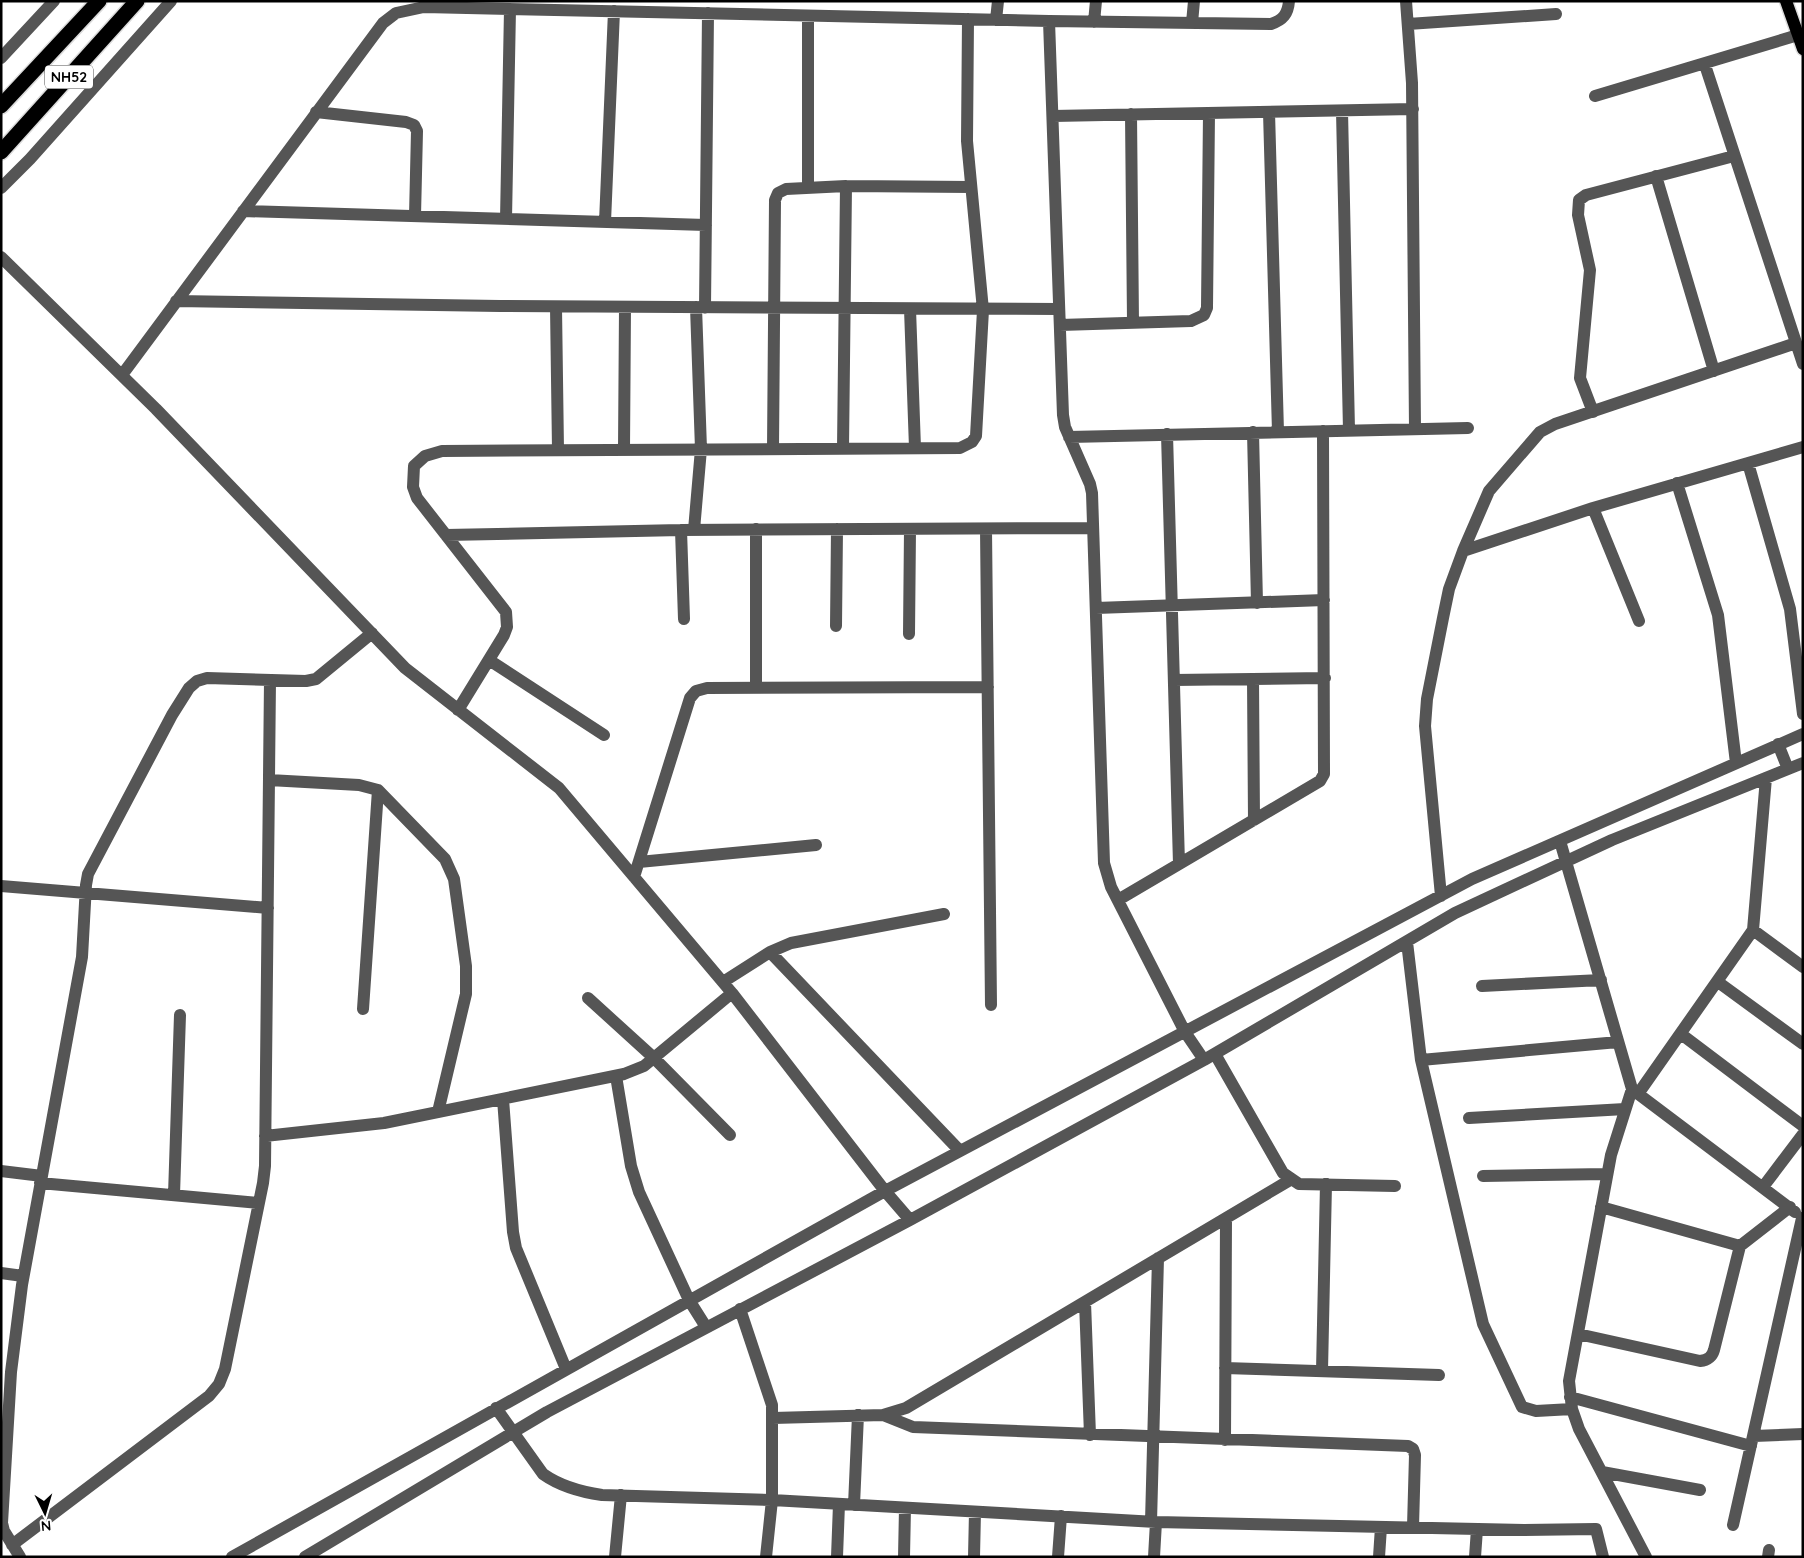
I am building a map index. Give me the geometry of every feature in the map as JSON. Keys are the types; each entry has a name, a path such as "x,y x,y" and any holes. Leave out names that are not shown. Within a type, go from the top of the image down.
{"highway":[{"name":"NH52","path":"1,106 99,1"},
{"name":"NH52","path":"1,152 138,1"}],"main road":[{"path":"1786,1 1803,49"}],"street":[{"path":"1,188 30,159 171,1"},
{"path":"996,20 998,1"},
{"path":"1094,22 1096,1"},
{"path":"1192,23 1194,1"},
{"path":"122,375 383,23 396,13 424,7 1094,22 1271,24 1281,21 1286,14 1289,1"},
{"path":"1406,1 1412,110 1415,429"},
{"path":"1,58 50,2"},
{"path":"506,219 510,9"},
{"path":"605,222 614,11"},
{"path":"694,530 701,449 701,308 706,225 708,13"},
{"path":"1408,24 1556,14"},
{"path":"808,16 808,188"},
{"path":"458,710 504,635 507,627 506,612 417,498 413,487 414,466 425,456 442,451 960,448 972,442 976,436 983,310 967,141 968,19"},
{"path":"1049,21 1064,415 1069,437 1090,484 1093,528 1104,863 1118,900 1185,1032 1209,1057 1283,1173 1290,1180 1299,1184 1395,1186"},
{"path":"1594,96 1705,65 1798,35"},
{"path":"1705,65 1803,364"},
{"path":"1052,116 1412,110"},
{"path":"1342,111 1349,430"},
{"path":"316,112 406,122 414,125 417,131 415,216"},
{"path":"1269,112 1278,432"},
{"path":"1060,325 1198,319 1204,315 1207,308 1209,113"},
{"path":"1130,114 1134,322"},
{"path":"1593,412 1580,378 1590,270 1578,215 1579,200 1586,195 1734,156"},
{"path":"1656,176 1714,371"},
{"path":"773,449 775,200 778,193 786,189 846,186 971,187"},
{"path":"843,449 846,186"},
{"path":"243,211 706,225"},
{"path":"1,257 122,375 405,668 559,788 732,993 885,1191 910,1220"},
{"path":"176,301 701,308 1060,309"},
{"path":"556,306 558,450"},
{"path":"624,450 625,307"},
{"path":"910,309 915,448"},
{"path":"1441,896 1425,726 1427,699 1449,589 1489,491 1540,432 1546,428 1796,343"},
{"path":"1069,437 1468,428"},
{"path":"1118,900 1320,781 1324,774 1323,431"},
{"path":"1253,432 1257,603"},
{"path":"1167,434 1179,864"},
{"path":"1463,551 1594,508 1803,447"},
{"path":"1748,463 1789,602 1803,714"},
{"path":"1678,484 1718,615 1736,763"},
{"path":"1594,508 1639,621"},
{"path":"446,535 756,529 1093,528"},
{"path":"756,529 756,688"},
{"path":"836,626 837,529"},
{"path":"909,634 910,529"},
{"path":"986,529 991,1005"},
{"path":"681,530 684,619"},
{"path":"1096,608 1324,600"},
{"path":"20,1557 4,1531 2,1515 6,1372 82,958 86,885 93,863 170,720 189,688 197,681 207,678 306,681 316,679 372,633"},
{"path":"489,660 604,735"},
{"path":"1174,680 1324,678"},
{"path":"1252,679 1254,820"},
{"path":"12,1545 210,1396 219,1384 225,1369 263,1184 270,680"},
{"path":"634,877 690,698 696,691 707,688 988,687"},
{"path":"232,1557 885,1191 1472,879 1803,734"},
{"path":"1778,744 1788,769"},
{"path":"305,1557 513,1432 706,1327 910,1220 1209,1057 1455,913 1612,840 1803,763"},
{"path":"1646,1557 1579,1429 1571,1403 1569,1382 1607,1174 1625,1109 1635,1092 1680,1034 1754,930 1766,778"},
{"path":"269,780 360,785 378,790 446,859 454,880 466,966 466,994 438,1112"},
{"path":"363,1009 378,790"},
{"path":"1560,840 1618,1042 1635,1092 1790,1207 1802,1218 1733,1526"},
{"path":"639,862 816,845"},
{"path":"1,886 268,908"},
{"path":"723,982 770,952 791,943 944,914"},
{"path":"1754,930 1803,967"},
{"path":"1407,942 1421,1060 1483,1324 1522,1406 1536,1411 1571,1403 1753,1441 1803,1434"},
{"path":"770,952 960,1151"},
{"path":"1482,986 1601,980"},
{"path":"1718,982 1803,1044"},
{"path":"265,1136 384,1123 634,1071 654,1058 732,993"},
{"path":"588,998 654,1058 730,1135"},
{"path":"174,1195 180,1015"},
{"path":"1680,1034 1803,1126"},
{"path":"1421,1060 1618,1042"},
{"path":"616,1076 634,1180 689,1300 706,1327"},
{"path":"503,1099 513,1232 516,1248 566,1369"},
{"path":"1470,1118 1625,1109"},
{"path":"1763,1187 1800,1142"},
{"path":"1,1171 41,1180 259,1203"},
{"path":"1483,1176 1607,1174"},
{"path":"773,1418 883,1415 906,1408 1290,1180"},
{"path":"1322,1371 1326,1184"},
{"path":"1601,1207 1740,1246"},
{"path":"1578,1334 1700,1361 1707,1360 1714,1350 1740,1246 1790,1207"},
{"path":"1225,1440 1226,1218"},
{"path":"1154,1557 1154,1438 1158,1258"},
{"path":"1,1273 23,1276"},
{"path":"1084,1302 1090,1435"},
{"path":"740,1309 772,1405 772,1500 766,1557"},
{"path":"1225,1368 1439,1375"},
{"path":"496,1408 536,1466 554,1481 585,1492 772,1500 1154,1522 1524,1530 1596,1529 1603,1557"},
{"path":"854,1505 858,1415"},
{"path":"883,1415 913,1427 1154,1438 1408,1446 1413,1449 1415,1455 1413,1527"},
{"path":"1602,1472 1700,1490"},
{"path":"615,1557 621,1495"},
{"path":"837,1557 839,1504"},
{"path":"904,1557 905,1508"},
{"path":"974,1512 974,1557"},
{"path":"1058,1557 1061,1516"},
{"path":"1379,1557 1381,1526"},
{"path":"1475,1557 1476,1529"}]}
